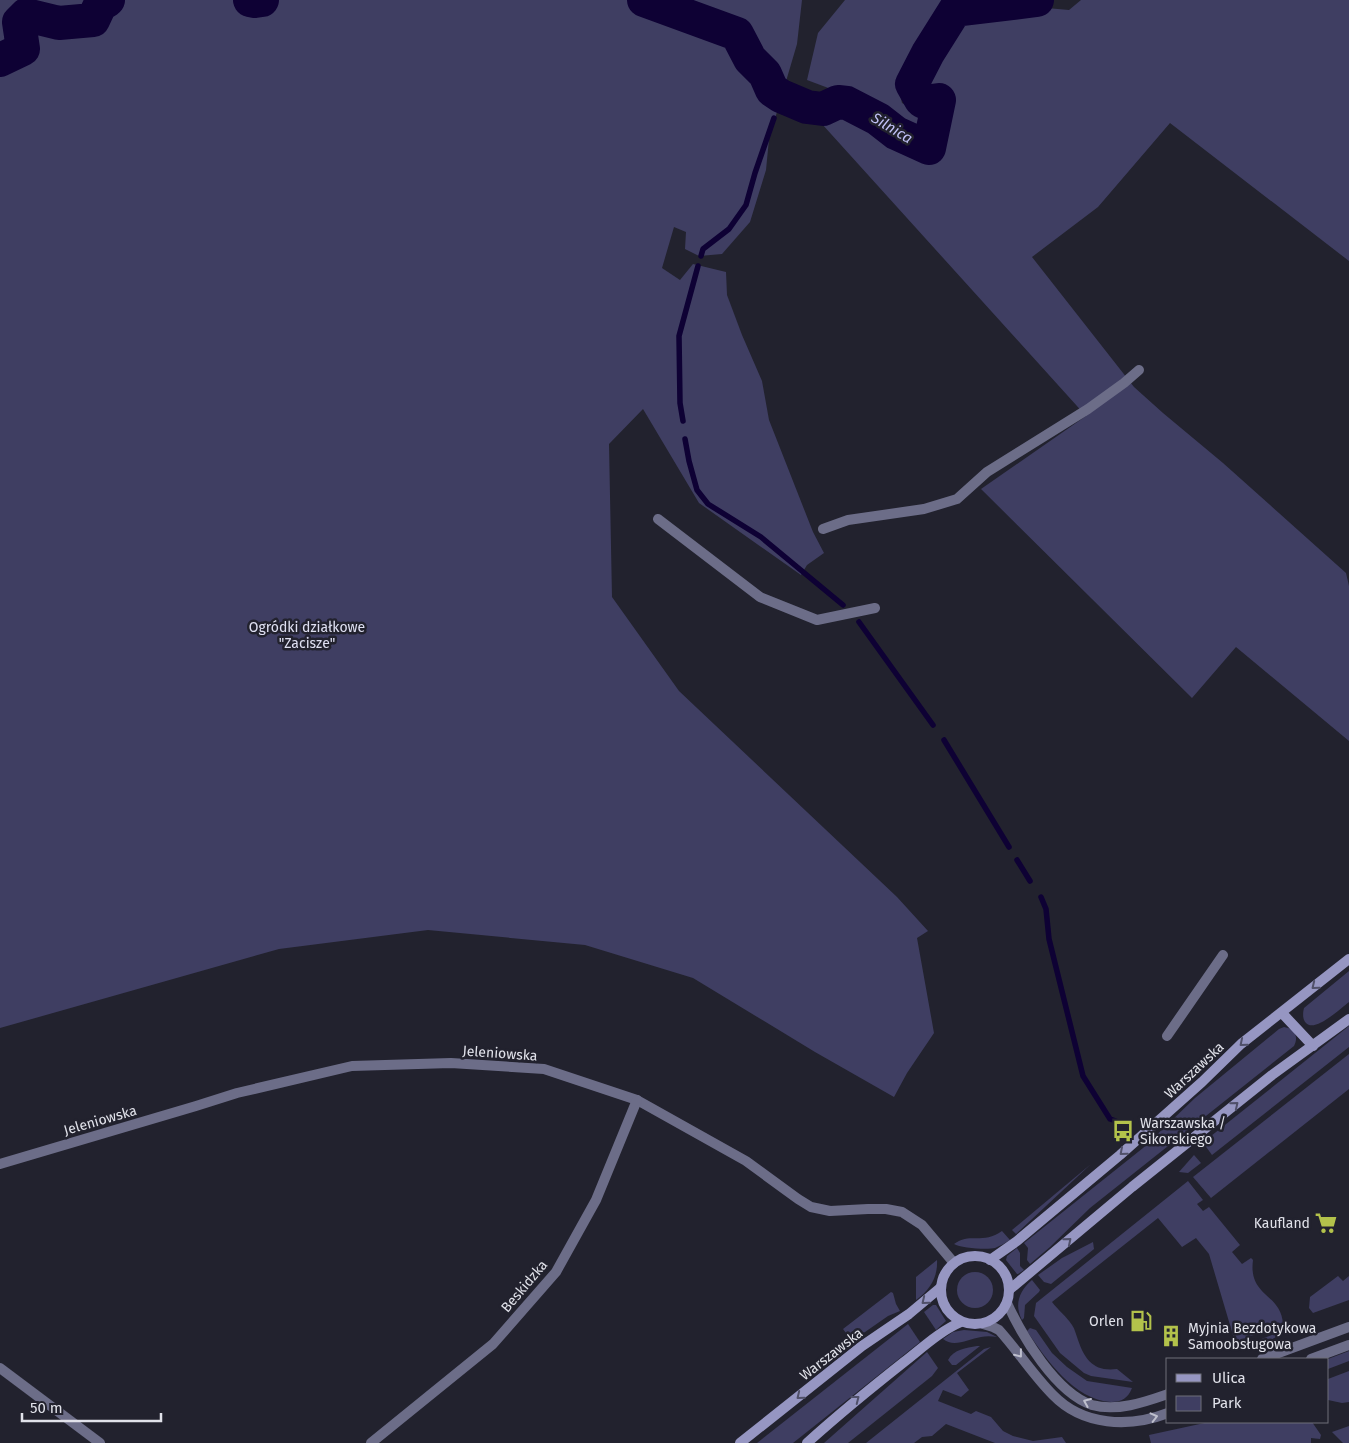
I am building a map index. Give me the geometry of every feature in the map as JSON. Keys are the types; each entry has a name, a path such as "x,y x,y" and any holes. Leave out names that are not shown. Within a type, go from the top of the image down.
{"main road":[{"name":"Warszawska","path":"990,1260 1016,1241 1120,1155 1242,1044 1349,959"},
{"path":"1282,1012 1313,1046"},
{"path":"1009,1290 1132,1187 1272,1075 1349,1019"},
{"path":"978,1256 990,1260 1002,1270 1008,1279 1007,1303 995,1319 983,1324 960,1322 949,1314 940,1295 944,1274 954,1263 965,1257 978,1256"},
{"name":"Warszawska","path":"740,1443 862,1346 908,1314 940,1288"},
{"path":"806,1443 848,1405 936,1336 960,1322"}],"street":[{"path":"823,529 848,520 924,509 957,499 987,472 1088,409 1124,383 1138,370"},
{"path":"658,519 760,597 817,620 875,608"},
{"path":"1167,1036 1223,955"},
{"name":"Jeleniowska","path":"0,1164 236,1093 352,1066 451,1063 544,1069 637,1100 746,1161 811,1207 830,1211 886,1209 902,1212 922,1225 954,1263"},
{"name":"Beskidzka","path":"371,1443 493,1344 556,1272 596,1200 637,1100"},
{"path":"1007,1303 1020,1329 1035,1352 1054,1376 1078,1398 1092,1404 1115,1407 1130,1405 1166,1395"},
{"path":"983,1324 999,1330 1054,1397 1084,1416 1114,1423 1134,1421 1166,1413"},
{"path":"1265,1358 1349,1327"},
{"path":"1314,1358 1349,1345"},
{"path":"0,1368 100,1443"}],"green space":[{"name":"Ogródki działkowe \"Zacisze\"","path":"0,0 802,0 797,44 769,139 766,170 750,222 722,254 699,256 685,249 686,232 674,227 662,268 680,280 693,264 726,272 727,295 762,381 769,420 813,532 824,553 807,565 801,575 699,503 643,409 609,444 612,597 679,691 897,897 928,931 917,938 934,1033 907,1073 894,1097 815,1052 693,978 585,945 428,930 279,949 0,1028"},
{"path":"845,0 947,0 932,36 908,56 897,81 902,103 915,110 927,109 930,121 925,140 909,137 871,104 807,80 818,33"},
{"path":"1081,0 1349,0 1349,261 1170,123 1098,207 1032,257 1134,387 1223,463 1346,573 1349,586 1349,741 1236,647 1192,698 981,489 1086,416 803,103 812,99 868,124 904,151 928,156 940,144 944,119 941,96 923,98 914,94 915,74 938,48 965,4 980,2 1069,10"},
{"path":"1349,971 1349,1002 1334,1014 1315,1025 1306,1023 1303,1018 1304,1008"},
{"path":"1349,1026 1349,1047 1212,1155 1204,1144 1211,1136"},
{"path":"1284,1027 1292,1029 1295,1033 1296,1040 1294,1046 1090,1208 1030,1264 1027,1260 1028,1248 1024,1243 1143,1148 1195,1098 1279,1029"},
{"path":"1349,1054 1349,1089 1211,1198 1193,1177"},
{"path":"1194,1155 1201,1163 1188,1173 1179,1172"},
{"path":"1091,1164 1016,1234 1012,1230"},
{"path":"1188,1181 1203,1200 1197,1204 1203,1211 1209,1207 1240,1245 1232,1252 1242,1264 1251,1258 1253,1260 1255,1281 1277,1306 1283,1324 1235,1342 1209,1254 1196,1238 1182,1247 1158,1218 1052,1302 1073,1327 1087,1359 1102,1369 1117,1369 1133,1382 1091,1376 1084,1373 1060,1353 1034,1316 1036,1303"},
{"path":"1002,1231 1010,1240 995,1248 962,1247 954,1244 966,1239 989,1237"},
{"path":"1093,1242 1094,1249 1051,1284 1044,1282 1038,1275 1062,1258"},
{"path":"1017,1248 1020,1253 1020,1266 1024,1270 1018,1274 1006,1260 1007,1256"},
{"path":"937,1260 936,1272 932,1283 916,1300 916,1277"},
{"path":"975,1272 982,1273 988,1277 992,1283 992,1297 988,1303 982,1307 975,1308 968,1307 962,1303 958,1297 957,1290 958,1283 962,1277 968,1273"},
{"path":"1338,1276 1343,1281 1349,1276 1349,1300 1313,1313 1309,1308 1310,1297"},
{"path":"1032,1280 1040,1290 1025,1305 1024,1318 1022,1320 1018,1309 1019,1298"},
{"path":"891,1292 900,1311 888,1316 855,1339 846,1333 843,1329"},
{"path":"933,1305 936,1305 946,1321 936,1330 924,1312"},
{"path":"908,1324 920,1342 793,1443 757,1443"},
{"path":"1030,1328 1036,1330 1052,1353 1067,1367 1087,1381 1132,1388 1129,1394 1124,1399 1111,1402 1098,1400 1073,1386 1043,1354 1027,1331"},
{"path":"964,1330 987,1332 997,1337 989,1336 956,1343 947,1342 943,1339 953,1332"},
{"path":"1280,1332 1273,1339 1262,1345 1240,1347"},
{"path":"980,1346 956,1365 952,1365 948,1360 957,1351"},
{"path":"991,1347 957,1373 969,1390 961,1397 943,1390 938,1401 971,1414 976,1411 991,1417 1003,1431 1013,1436 1033,1441 1062,1437 1066,1443 995,1443 946,1424 932,1436 922,1437 914,1443 866,1443 984,1349"},
{"path":"1349,1351 1349,1361 1329,1369 1329,1359"},
{"path":"927,1352 938,1368 932,1376 848,1443 824,1443"},
{"path":"1349,1371 1349,1402 1342,1403 1329,1400 1329,1379"},
{"path":"1204,1423 1313,1423 1321,1435 1320,1439 1311,1438 1311,1443 1151,1443 1149,1435"},
{"path":"1349,1426 1349,1443 1343,1443 1332,1432"}],"waterway":[{"name":"Silnica","path":"0,60 23,49 19,22 26,15 59,23 93,20 100,5 108,0"},
{"name":"Silnica","path":"250,0 262,0"},
{"name":"Silnica","path":"644,0 737,34 750,59 765,74 772,90 781,96 807,107 823,109 838,102 847,103 878,119 896,133 929,148 939,100 924,102 912,84 928,53 955,10 1037,0"},
{"name":"Silnica","path":"779,102 781,96"},
{"path":"701,256 703,249 729,229 746,205 774,118"},
{"path":"683,421 680,403 679,336 698,266"},
{"path":"685,439 697,490 708,504 761,537 843,605"},
{"path":"859,622 933,725"},
{"path":"944,740 1009,847"},
{"path":"1017,860 1030,881"},
{"path":"1041,897 1046,909 1049,939 1083,1076 1110,1119 1116,1121"}],"place":[{"name":"Warszawska / Sikorskiego","path":"1123,1131"},
{"name":"Kaufland","path":"1326,1223"},
{"name":"Orlen","path":"1141,1321"},
{"name":"Myjnia Bezdotykowa Samoobsługowa","path":"1171,1336"}]}
